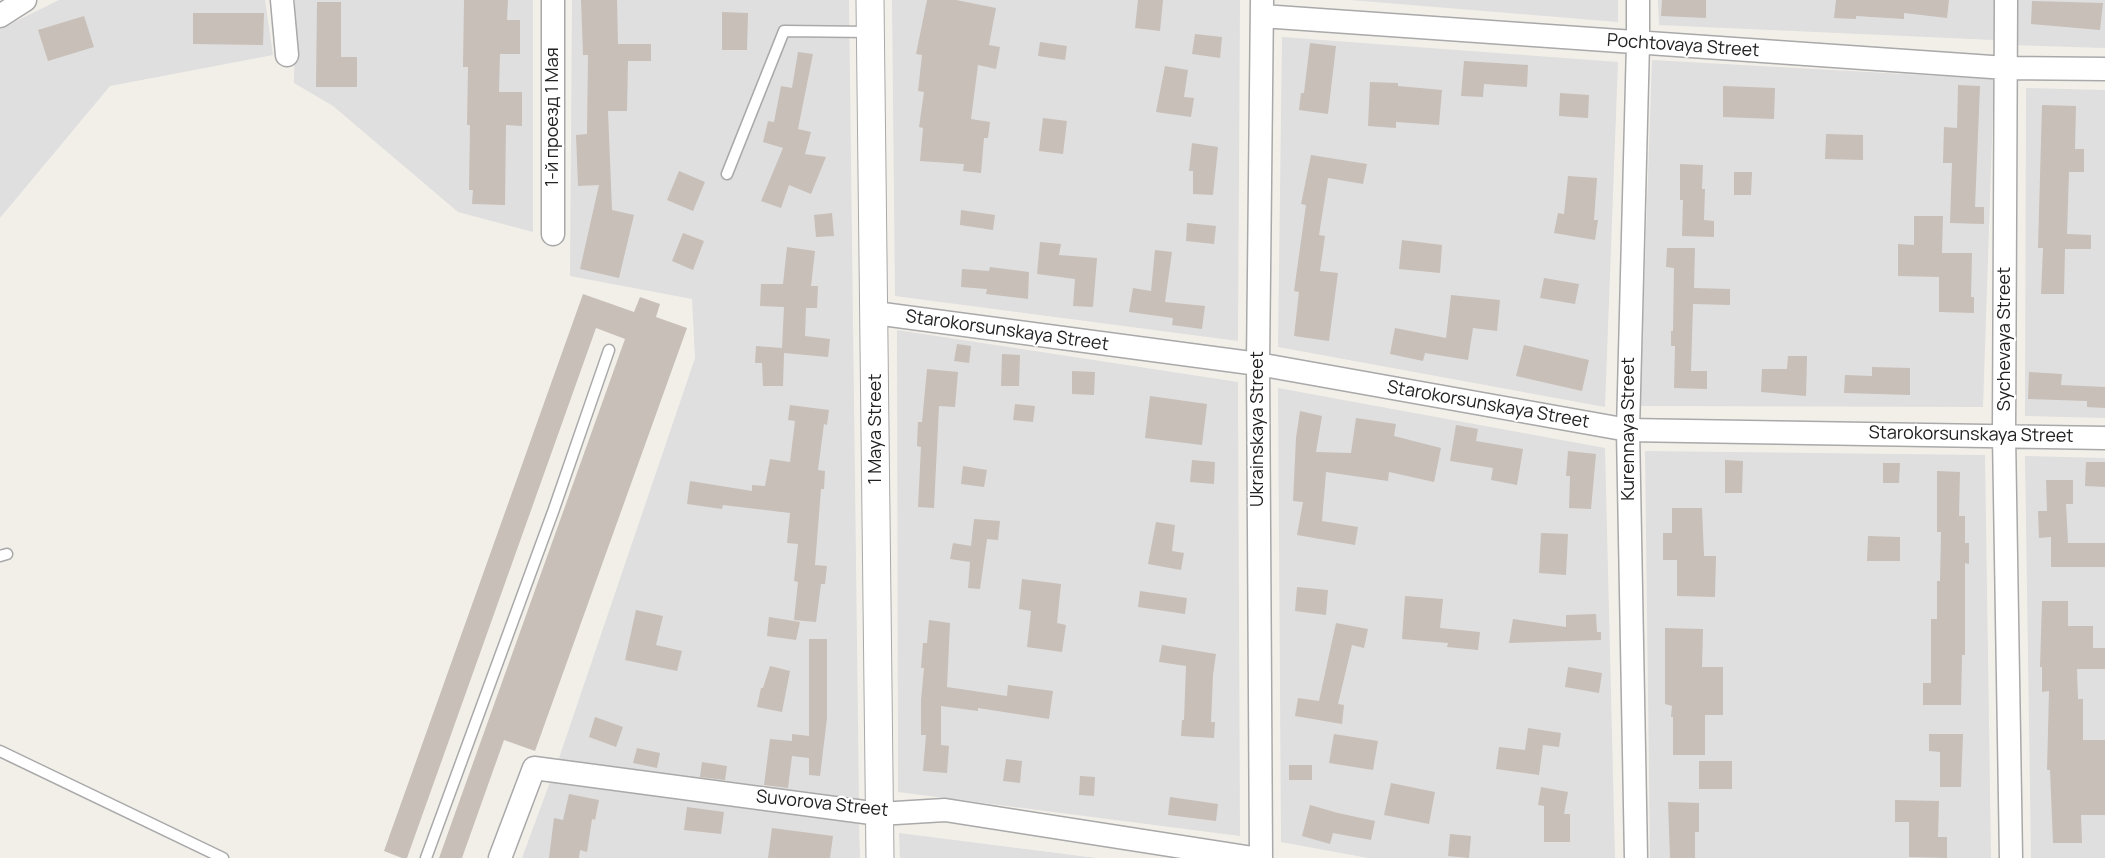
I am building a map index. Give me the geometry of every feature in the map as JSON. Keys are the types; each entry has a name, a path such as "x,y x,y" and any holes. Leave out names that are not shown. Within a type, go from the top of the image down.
{"street":[{"path":"0,16 25,0"},
{"path":"282,0 287,55"},
{"name":"1-й проезд 1 Мая","path":"553,0 553,234"},
{"name":"1 Maya Street","path":"870,0 880,858"},
{"name":"Kurennaya Street","path":"1635,858 1628,430 1638,0"},
{"name":"Sychevaya Street","path":"2006,0 2004,435 2011,858"},
{"name":"Pochtovaya Street","path":"1262,8 1638,44 2006,68 2105,69"},
{"name":"Ukrainskaya Street","path":"1261,858 1258,364 1262,8"},
{"name":"Starokorsunskaya Street","path":"875,313 1258,364 1628,430 2105,438"},
{"name":"Suvorova Street","path":"500,858 534,768 879,814 945,810 1253,858"}],"lane":[{"path":"727,174 784,31 870,32"},
{"path":"426,858 554,509 609,350"},
{"path":"0,751 223,858"}],"shaded area":[{"path":"59,0 265,0 273,55 110,86 0,218 0,29"},
{"path":"295,0 533,0 533,232 458,212 333,106 294,83"},
{"path":"572,0 849,0 859,804 558,761 695,358 692,299 570,276"},
{"path":"892,0 1240,0 1238,341 895,296"},
{"path":"1350,0 1618,0 1618,22"},
{"path":"1658,0 1994,0 1994,40 1659,25"},
{"path":"2012,0 2105,0 2105,48 2011,45"},
{"path":"1282,37 1618,62 1605,407 1278,347"},
{"path":"1652,60 1994,79 1983,407 1640,406"},
{"path":"2026,88 2105,90 2105,418 2025,416"},
{"path":"897,330 1238,382 1240,836 898,792"},
{"path":"1278,388 1605,448 1615,858 1368,858 1281,842"},
{"path":"1645,451 1985,455 1991,858 1650,858"},
{"path":"2025,456 2105,458 2105,858 2031,858"},
{"path":"550,782 859,823 860,858 522,858"},
{"path":"899,833 1096,858 900,858"}],"building":[{"path":"464,0 508,0 507,20 520,20 520,54 500,54 499,92 522,92 522,126 506,125 505,205 472,204 473,190 469,190 468,67 463,67"},
{"path":"581,0 617,0 618,44 651,44 651,61 628,61 627,111 608,111 612,210 634,215 619,278 580,269 599,185 578,186 576,135 587,134 588,55 583,55"},
{"path":"927,0 956,0 996,8 989,45 1000,47 996,69 978,65 971,119 990,122 988,138 984,138 981,173 963,171 964,164 920,161 923,128 919,127 924,92 918,91 922,55 916,54"},
{"path":"1138,0 1163,0 1160,31 1135,28"},
{"path":"1662,0 1706,0 1706,18 1661,16"},
{"path":"1836,0 1949,0 1947,18 1904,13 1904,19 1856,16 1856,19 1834,18"},
{"path":"2032,1 2103,3 2100,30 2031,24"},
{"path":"317,2 341,2 341,57 357,57 357,87 316,87"},
{"path":"722,12 748,13 747,50 722,50"},
{"path":"193,13 264,13 263,45 193,44"},
{"path":"84,16 94,47 48,61 38,30"},
{"path":"1195,34 1222,37 1220,58 1192,54"},
{"path":"1040,42 1067,46 1065,60 1038,56"},
{"path":"1310,43 1336,46 1328,114 1299,110 1301,93 1304,93"},
{"path":"798,52 813,54 798,129 811,132 805,154 826,157 811,194 789,185 781,208 761,201 783,148 763,142 768,121 774,122 781,86 792,88"},
{"path":"1464,61 1528,65 1527,87 1484,84 1483,97 1461,96"},
{"path":"1165,66 1188,70 1184,97 1194,98 1191,117 1156,112"},
{"path":"1370,82 1398,83 1398,86 1442,90 1439,125 1396,122 1396,128 1368,126"},
{"path":"1958,85 1980,86 1975,207 1984,207 1984,224 1950,223 1952,163 1943,163 1944,127 1957,128"},
{"path":"1723,86 1775,88 1774,119 1723,117"},
{"path":"1560,93 1589,95 1588,118 1559,116"},
{"path":"2042,105 2076,106 2075,149 2084,149 2084,172 2069,172 2067,234 2091,235 2091,249 2065,249 2064,294 2041,294 2043,248 2038,248"},
{"path":"1043,118 1067,121 1063,154 1039,151"},
{"path":"1826,134 1863,135 1863,160 1825,159"},
{"path":"1192,143 1218,147 1213,195 1193,194 1193,171 1189,171"},
{"path":"1311,155 1367,164 1363,184 1328,178 1319,235 1325,236 1320,271 1338,273 1329,341 1294,336 1299,292 1294,291 1306,205 1301,204"},
{"path":"1680,164 1703,165 1704,220 1714,221 1714,237 1682,236 1683,200 1680,200"},
{"path":"679,171 705,182 693,211 667,200"},
{"path":"1734,172 1752,172 1751,195 1734,195"},
{"path":"1568,176 1597,178 1594,220 1598,220 1595,240 1554,233 1558,213 1564,214"},
{"path":"961,210 995,215 993,230 960,225"},
{"path":"832,213 834,236 816,237 814,215"},
{"path":"1914,216 1943,216 1942,253 1972,253 1971,297 1974,297 1974,313 1939,312 1939,277 1898,276 1898,244 1914,245"},
{"path":"1187,223 1216,226 1214,244 1186,241"},
{"path":"683,233 704,241 693,270 672,261"},
{"path":"1402,240 1442,245 1440,273 1399,269"},
{"path":"1040,242 1061,244 1059,255 1097,258 1093,307 1073,306 1075,279 1037,274"},
{"path":"787,247 815,251 811,286 818,286 817,308 806,308 805,336 830,339 828,357 784,353 783,386 763,386 762,363 755,363 756,346 782,348 784,307 760,306 761,284 783,284"},
{"path":"1667,248 1695,248 1694,288 1730,289 1730,305 1693,304 1691,371 1707,371 1707,389 1674,388 1675,346 1671,346 1671,331 1673,331 1674,268 1666,267"},
{"path":"1155,250 1172,252 1165,302 1205,306 1202,329 1172,325 1173,318 1129,312 1133,288 1151,291"},
{"path":"990,267 1029,272 1028,299 986,294 987,289 961,287 962,269 989,271"},
{"path":"1544,278 1579,284 1575,304 1540,298"},
{"path":"583,294 634,312 640,297 660,304 656,317 687,328 535,751 504,740 462,858 439,858 625,339 596,328 407,858 402,858 384,851"},
{"path":"1451,295 1500,300 1497,331 1473,328 1468,360 1425,353 1423,361 1390,354 1395,328 1446,338"},
{"path":"957,344 971,346 969,363 954,361"},
{"path":"1524,345 1589,360 1582,391 1516,376"},
{"path":"1002,354 1020,355 1019,386 1001,386"},
{"path":"1788,356 1807,356 1806,396 1761,392 1762,369 1787,369"},
{"path":"1872,367 1910,368 1910,395 1844,393 1845,375 1872,376"},
{"path":"927,369 958,372 955,407 939,406 934,508 918,507 921,447 917,446 918,422 922,422"},
{"path":"1072,371 1095,372 1094,395 1072,394"},
{"path":"2029,372 2062,374 2061,385 2105,387 2105,408 2087,407 2087,401 2028,399"},
{"path":"1150,396 1207,404 1202,445 1145,438"},
{"path":"1015,404 1035,406 1033,422 1013,420"},
{"path":"790,405 829,410 827,425 824,424 818,470 825,471 824,489 821,489 815,565 827,566 825,584 821,584 816,622 794,620 798,582 794,581 798,544 787,543 790,513 723,505 722,509 687,504 690,481 752,491 752,485 765,486 770,459 790,462 795,421 788,420"},
{"path":"1300,411 1322,416 1316,452 1351,453 1356,418 1396,424 1394,436 1441,448 1434,482 1389,472 1388,481 1326,472 1322,521 1358,527 1355,545 1297,535 1303,502 1293,501 1296,438"},
{"path":"1456,425 1478,429 1476,441 1523,449 1517,485 1491,480 1493,468 1450,461"},
{"path":"1568,451 1596,454 1591,509 1569,508 1570,476 1566,476"},
{"path":"1192,460 1215,462 1214,484 1190,482"},
{"path":"1725,460 1743,461 1742,493 1725,493"},
{"path":"2086,462 2105,462 2105,487 2085,486"},
{"path":"1883,463 1900,463 1899,483 1883,483"},
{"path":"963,466 987,470 984,487 961,484"},
{"path":"1937,471 1960,472 1959,516 1965,516 1965,543 1969,543 1969,564 1965,563 1965,655 1962,655 1961,705 1923,705 1923,683 1931,683 1931,619 1937,619 1937,581 1940,581 1941,532 1937,532"},
{"path":"2046,480 2073,480 2073,504 2066,504 2068,543 2105,543 2105,567 2051,567 2051,537 2039,538 2038,511 2047,511"},
{"path":"1672,508 1702,508 1704,556 1716,556 1715,597 1677,596 1677,560 1663,560 1663,533 1672,533"},
{"path":"974,519 1000,521 998,540 987,539 980,589 968,588 970,562 950,559 953,543 971,546"},
{"path":"1156,522 1175,525 1172,551 1184,553 1181,570 1148,564"},
{"path":"1541,533 1568,534 1566,575 1539,573"},
{"path":"1868,536 1900,537 1900,561 1867,561"},
{"path":"1022,579 1061,584 1057,623 1066,625 1062,652 1027,647 1031,611 1019,609"},
{"path":"1297,587 1328,590 1326,615 1295,611"},
{"path":"1140,591 1187,598 1185,614 1138,607"},
{"path":"1405,596 1443,599 1440,628 1480,632 1478,650 1447,647 1448,643 1402,639"},
{"path":"2042,601 2068,601 2068,626 2093,626 2093,648 2105,648 2105,669 2077,669 2078,699 2083,699 2083,740 2105,740 2105,815 2081,815 2082,843 2053,843 2050,770 2047,770 2049,691 2042,692 2042,667 2040,667"},
{"path":"636,610 663,616 656,645 682,651 677,671 625,660"},
{"path":"1596,614 1597,632 1601,632 1601,640 1509,643 1513,619 1566,627 1566,615"},
{"path":"769,617 800,622 796,640 767,636"},
{"path":"929,620 950,623 947,687 1007,696 1008,685 1053,691 1049,719 978,708 978,711 941,706 941,745 949,746 947,773 923,771 926,735 921,735 924,668 921,668 923,643 927,643"},
{"path":"1336,623 1368,629 1364,648 1352,645 1338,704 1344,705 1342,724 1295,716 1298,698 1319,701"},
{"path":"1665,628 1703,629 1702,667 1723,667 1723,715 1705,715 1705,755 1673,755 1672,706 1665,704"},
{"path":"809,639 827,639 827,718 820,776 809,775 809,758 792,756 788,788 764,785 770,739 792,741 792,734 809,736"},
{"path":"1162,645 1216,654 1211,722 1215,722 1214,738 1181,736 1182,720 1184,720 1186,666 1159,662"},
{"path":"770,666 790,671 782,712 757,707 761,688 763,688"},
{"path":"1568,667 1602,673 1599,693 1565,687"},
{"path":"595,717 623,727 616,747 589,737"},
{"path":"1528,728 1561,733 1559,747 1543,745 1539,775 1496,769 1499,747 1525,750"},
{"path":"1334,734 1378,741 1373,770 1329,763"},
{"path":"1929,734 1963,734 1961,787 1940,787 1940,752 1929,751"},
{"path":"637,748 660,753 657,768 633,763"},
{"path":"1006,759 1022,761 1020,783 1003,781"},
{"path":"1699,761 1732,761 1732,789 1699,789"},
{"path":"702,762 727,766 725,780 700,777"},
{"path":"1289,765 1312,765 1312,780 1289,780"},
{"path":"1080,776 1095,777 1094,796 1079,795"},
{"path":"1391,783 1435,792 1429,824 1384,815"},
{"path":"1541,787 1568,792 1564,814 1570,814 1570,842 1544,842 1544,806 1538,805"},
{"path":"569,794 599,800 595,820 592,819 587,852 580,850 579,858 549,858 554,818 563,820"},
{"path":"1170,797 1218,804 1216,821 1168,815"},
{"path":"1895,800 1939,801 1938,837 1947,837 1947,858 1909,857 1909,822 1895,822"},
{"path":"1668,802 1699,803 1699,832 1695,832 1695,858 1670,858"},
{"path":"1310,805 1375,821 1371,840 1333,833 1330,844 1302,836"},
{"path":"687,807 724,812 721,834 684,830"},
{"path":"772,828 833,836 830,858 768,858"},
{"path":"1450,834 1471,836 1469,858 1448,856"}]}
